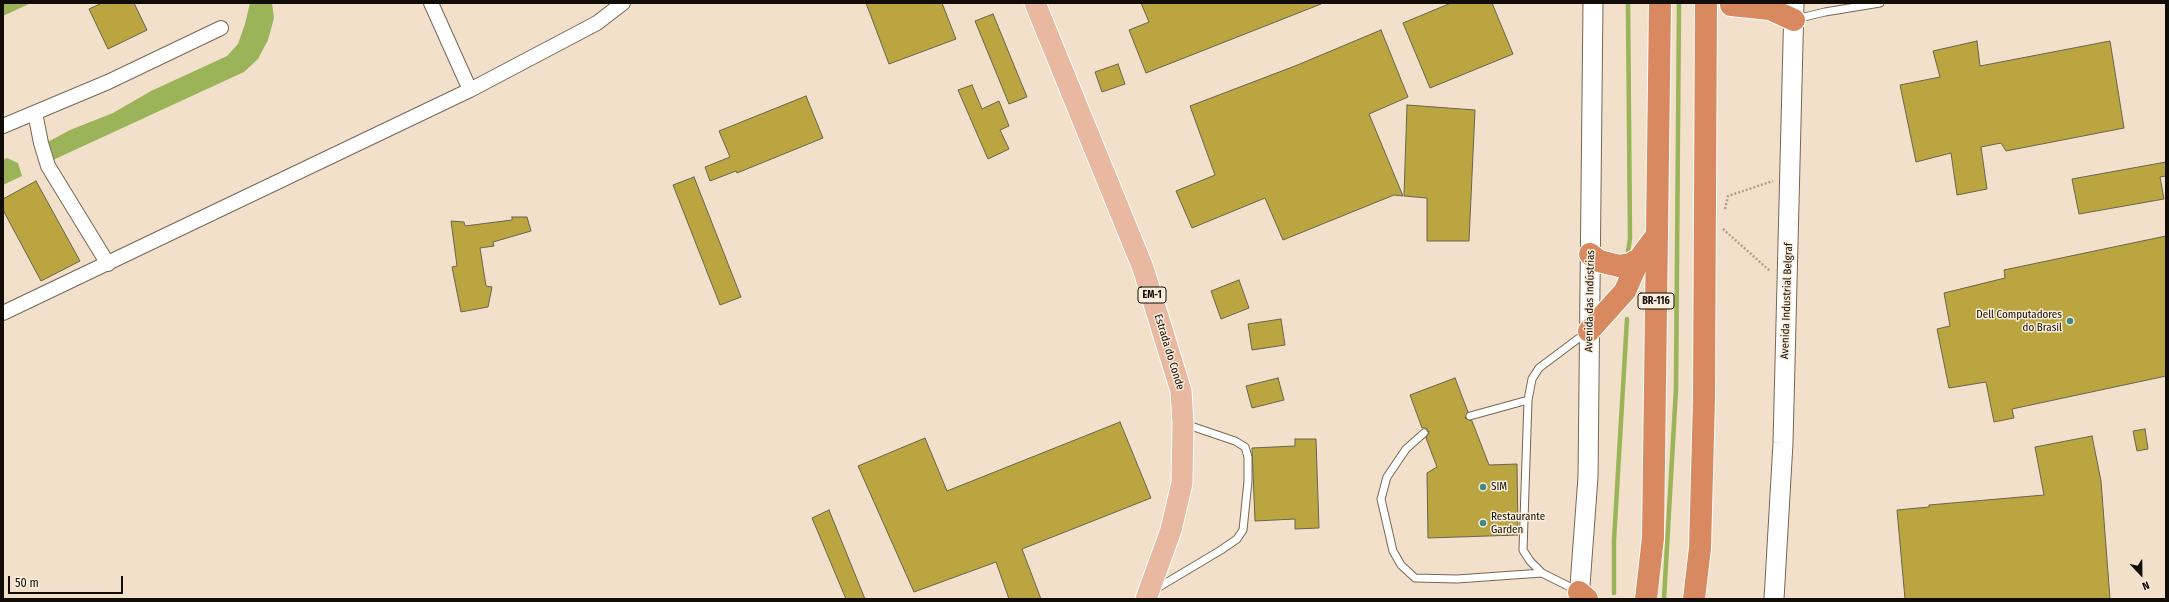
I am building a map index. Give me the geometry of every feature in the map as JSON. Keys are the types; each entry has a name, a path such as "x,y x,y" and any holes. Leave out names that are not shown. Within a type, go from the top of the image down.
{"highway":[{"name":"BR-116","path":"1646,599 1654,538 1660,3"},
{"path":"1694,599 1700,548 1704,423 1706,3"},
{"path":"1706,38 1732,4 1794,11"},
{"path":"1589,331 1625,290 1639,259 1657,236"},
{"path":"1590,254 1598,261 1614,266 1630,264 1639,259"}],"main road":[{"name":"Estrada do Conde","path":"1035,3 1143,268 1181,391 1183,423 1182,483 1171,530 1147,597"},
{"name":"Avenida das Indústrias","path":"1582,597 1588,477 1593,3"},
{"name":"Avenida Industrial Belgraf","path":"1774,599 1783,443 1794,11"}],"street":[{"path":"431,3 470,90"},
{"path":"3,313 470,90 597,23 623,3"},
{"path":"3,126 108,82 221,28"},
{"path":"35,113 41,144 48,166 108,264"}],"lane":[{"path":"1794,11 1825,12 1880,3"},
{"path":"1582,597 1542,573 1530,562 1524,550 1528,400 1532,379 1539,368 1589,331"},
{"path":"1470,416 1528,400"},
{"path":"1147,597 1237,539 1243,530 1248,481 1248,457 1245,447 1235,441 1183,423"},
{"path":"1424,433 1406,449 1387,477 1381,499 1393,551 1401,566 1415,578 1458,579 1542,573"}],"path":[{"path":"1724,211 1728,196 1790,176"},
{"path":"1705,228 1721,227 1787,286"}],"shaded area":[{"path":"3,3 31,3 3,16"},
{"path":"250,3 272,3 274,18 268,40 258,59 244,72 53,160 44,144 70,130 113,113 151,91 227,56 238,44"},
{"path":"7,158 18,163 22,176 3,185 3,160"}],"building":[{"path":"102,3 134,3 147,30 108,49 89,9"},
{"path":"866,3 942,3 956,39 889,64"},
{"path":"1141,3 1321,4 1146,73 1129,30 1149,22"},
{"path":"1451,3 1492,3 1513,54 1430,88 1403,23"},
{"path":"993,14 1027,97 1009,104 975,21"},
{"path":"1381,30 1408,97 1369,114 1403,196 1394,195 1283,240 1265,198 1192,228 1176,191 1215,175 1190,106 1295,66"},
{"path":"1977,41 1980,66 2110,41 2124,128 2006,151 2001,143 1981,147 1987,189 1957,195 1951,153 1916,162 1900,85 1940,77 1933,51"},
{"path":"1118,64 1125,84 1102,92 1095,72"},
{"path":"972,85 982,109 999,101 1009,126 1000,130 1009,149 988,159 958,90"},
{"path":"806,96 823,138 737,173 736,171 710,181 705,167 730,157 719,131"},
{"path":"1407,105 1475,110 1469,241 1427,241 1427,198 1404,196"},
{"path":"2166,162 2166,176 2160,177 2164,199 2079,214 2072,179"},
{"path":"694,177 741,297 720,305 673,185"},
{"path":"36,181 80,261 41,281 3,210 3,199"},
{"path":"512,217 527,217 531,231 493,242 494,246 480,248 486,286 492,287 488,307 461,312 452,267 457,266 451,221 464,222 465,226 512,220"},
{"name":"Dell Computadores do Brasil","path":"2166,236 2166,376 2012,409 2014,418 1994,422 1986,382 1949,388 1937,329 1950,326 1944,293 2005,278 2004,270"},
{"path":"1239,280 1249,308 1221,319 1211,291"},
{"path":"1281,319 1285,345 1252,350 1248,324"},
{"path":"1278,378 1284,400 1252,408 1246,386"},
{"path":"1455,378 1468,412 1465,418 1472,421 1489,465 1517,464 1518,535 1428,538 1427,473 1437,467 1426,438 1429,432 1426,428 1422,428 1410,395"},
{"path":"1120,422 1151,498 1022,549 1041,599 1009,599 996,562 914,592 858,466 925,438 947,491"},
{"path":"2145,429 2148,449 2137,451 2133,431"},
{"path":"2092,436 2101,481 2110,599 1905,599 1897,510 1929,507 1929,505 2044,495 2035,447"},
{"path":"1295,439 1316,439 1319,528 1295,529 1295,519 1255,521 1252,448 1295,446"},
{"path":"829,510 865,599 846,599 812,518"}],"waterway":[{"path":"1628,3 1630,239 1628,251"},
{"path":"1664,599 1676,389 1679,3"},
{"path":"1614,593 1614,540 1627,319"}],"place":[{"name":"Dell Computadores do Brasil","path":"2070,321"},
{"name":"SIM","path":"1483,487"},
{"name":"Restaurante Garden","path":"1483,523"}]}
